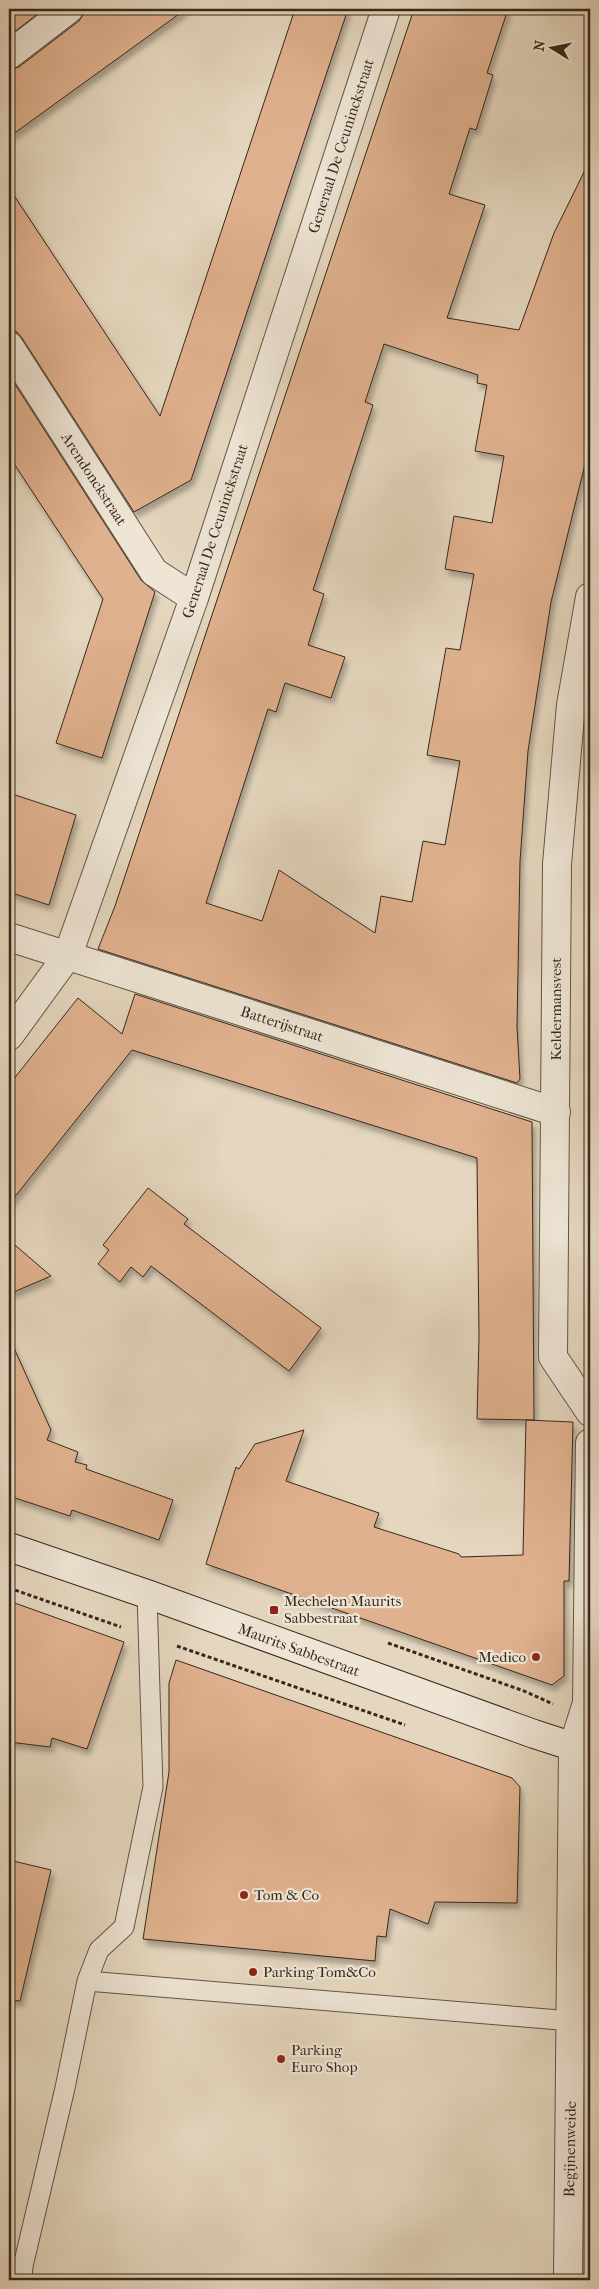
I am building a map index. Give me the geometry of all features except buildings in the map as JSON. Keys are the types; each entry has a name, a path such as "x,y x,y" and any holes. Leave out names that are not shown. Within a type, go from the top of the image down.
{"street":[{"path":"9,55 69,9"},
{"name":"Generaal De Ceuninckstraat","path":"9,1036 68,956 194,598 386,9"},
{"name":"Arendonckstraat","path":"9,346 154,572 194,598"},
{"name":"Keldermansvest","path":"590,597 571,705 556,864 556,1112 553,1357 590,1412"},
{"name":"Batterijstraat","path":"9,937 556,1112"},
{"path":"582,1749 587,1703 590,1443"},
{"name":"Maurits Sabbestraat","path":"9,1547 148,1594 582,1749"},
{"name":"Begijnenweide","path":"568,2280 572,2021 582,1749"}],"lane":[{"path":"22,2280 23,2266 65,2088 87,1981 99,1950 124,1927 153,1787 148,1594"},
{"path":"87,1981 572,2021"}],"path":[{"path":"9,1588 148,1637"}],"place":[{"name":"Mechelen Maurits Sabbestraat","path":"274,1610"},
{"name":"Medico","path":"536,1657"},
{"name":"Tom & Co","path":"244,1895"},
{"name":"Parking Tom&Co","path":"253,1972"},
{"name":"Parking Euro Shop","path":"281,2059"}]}
